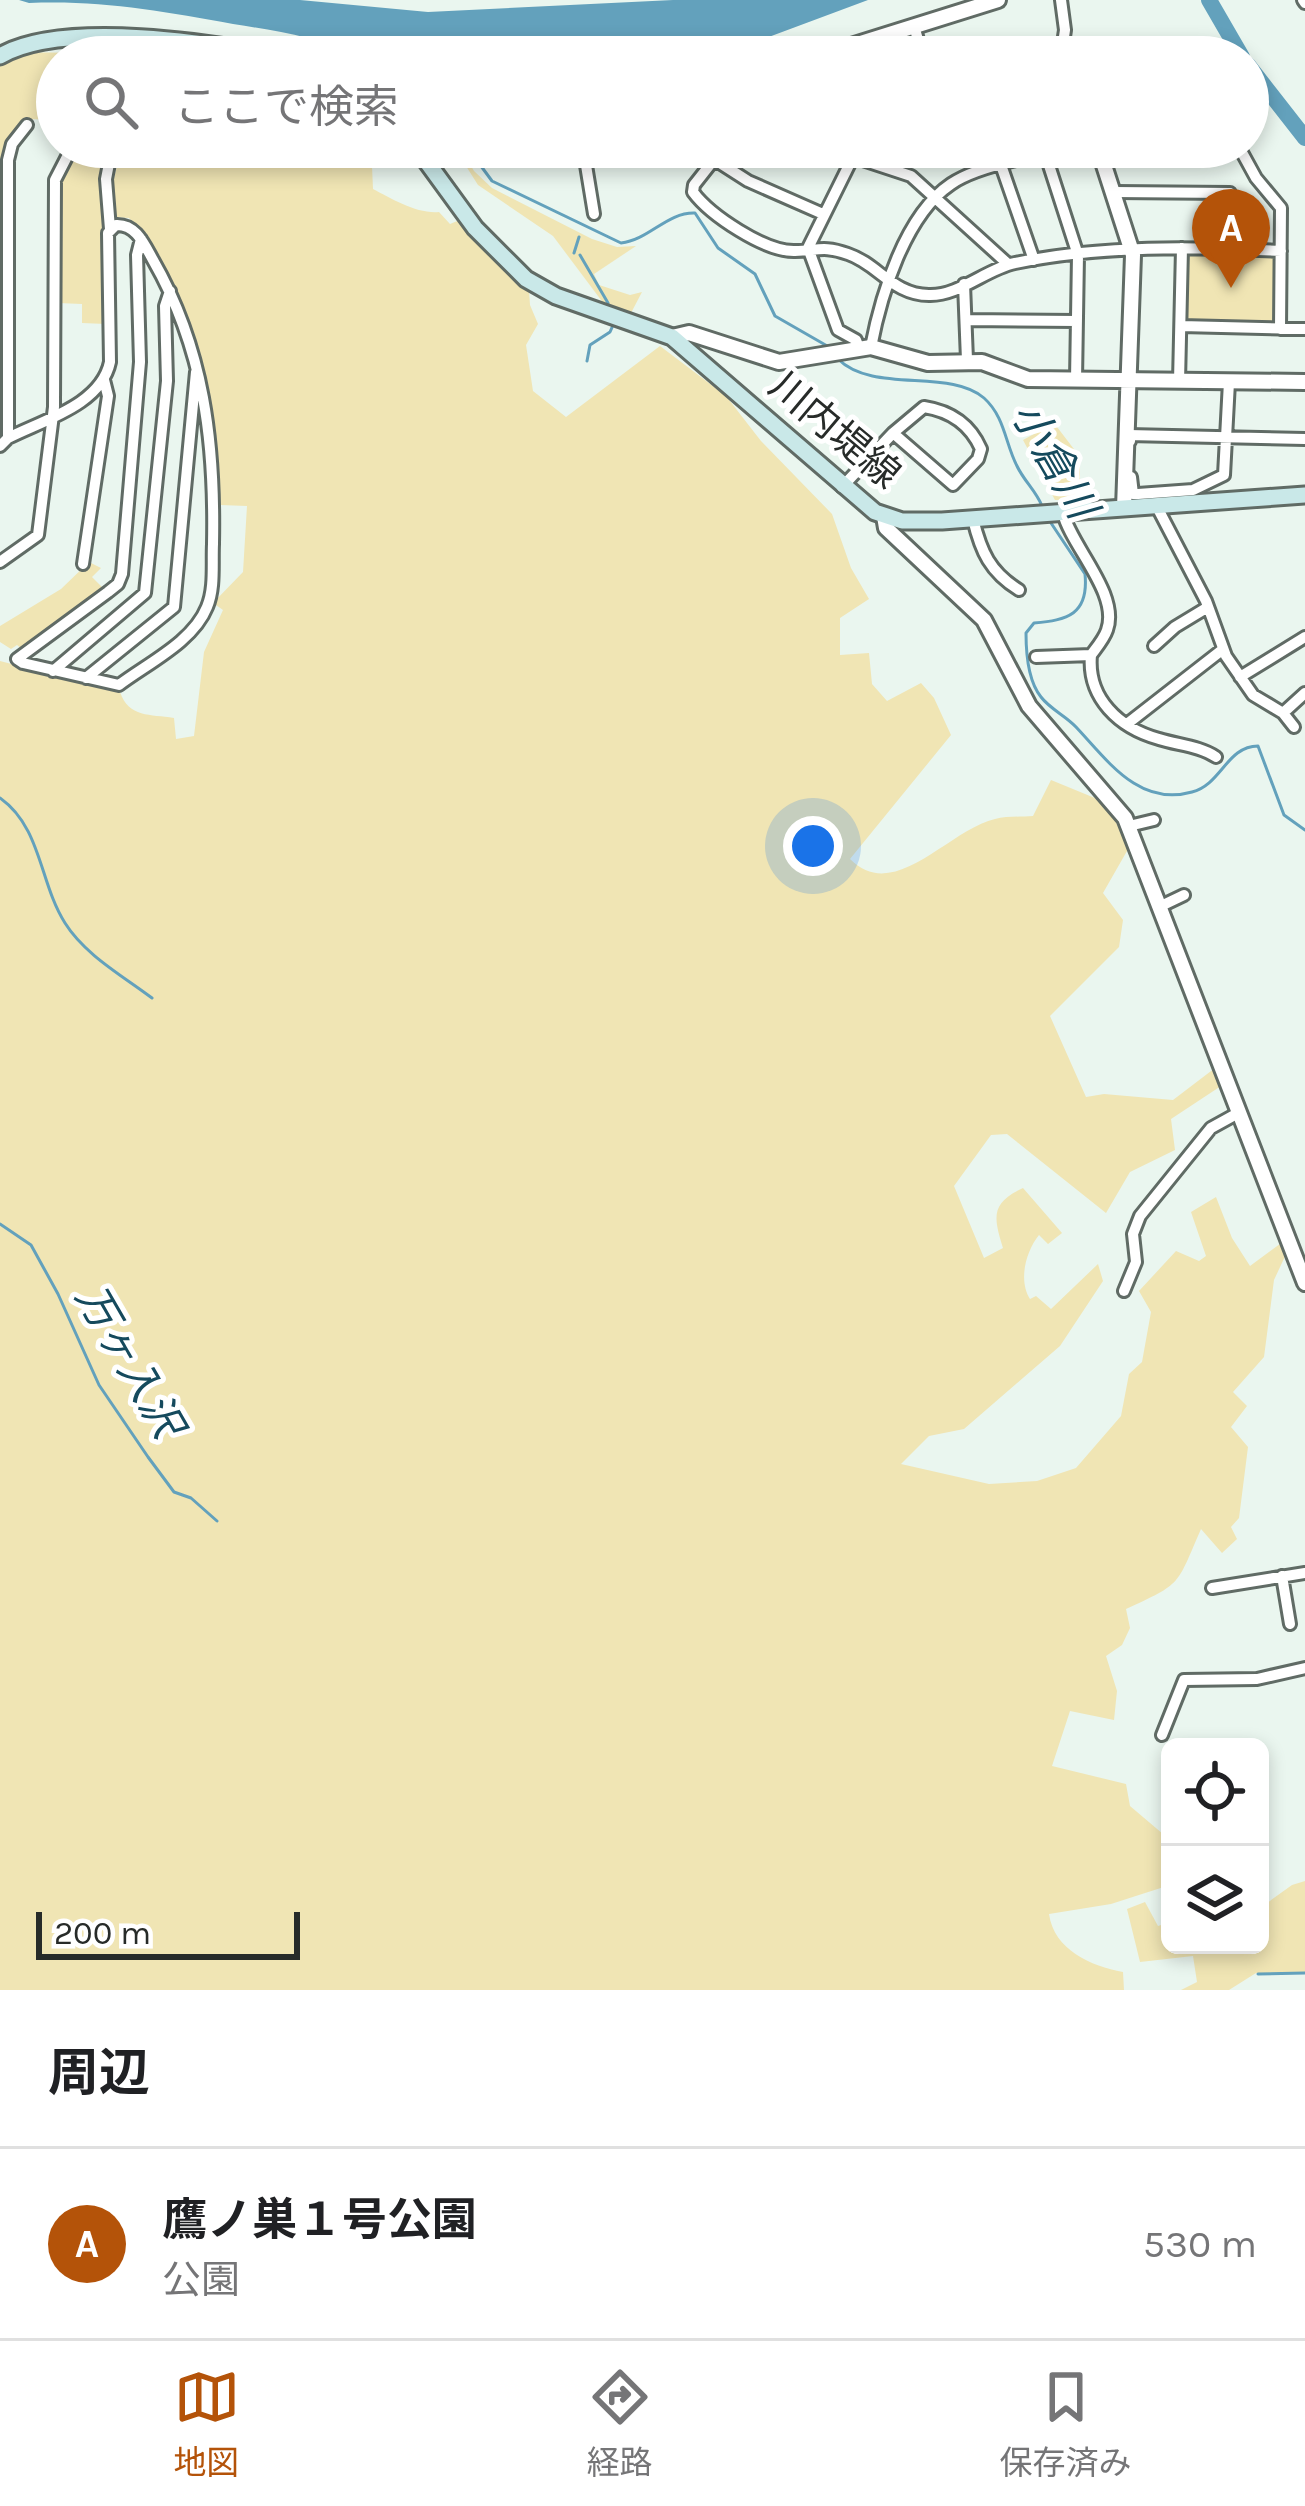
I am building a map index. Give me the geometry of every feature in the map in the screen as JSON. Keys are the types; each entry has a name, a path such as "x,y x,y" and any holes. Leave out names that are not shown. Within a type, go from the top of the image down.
{"main road":[{"path":"0,56 36,41"},
{"name":"川内堤線","path":"431,168 475,228 526,280 556,296 672,338 842,487 884,516 912,522 973,519 1305,495"}],"street":[{"path":"884,36 998,0"},
{"path":"1061,0 1064,36"},
{"path":"914,26 917,36"},
{"path":"27,124 12,144 8,160 4,442 85,399 104,380 110,362 108,168"},
{"path":"0,562 38,536 53,416 55,185 63,168"},
{"path":"586,168 594,214"},
{"path":"707,168 693,189 727,223 792,251 808,248 853,256 889,283 927,295 1008,264 1034,260 1132,248 1281,250"},
{"path":"727,168 823,214"},
{"path":"847,168 808,248 838,330 865,348"},
{"path":"889,168 911,176 1008,264"},
{"path":"865,348 899,252 936,197 954,182 993,168"},
{"path":"1002,168 1034,260"},
{"path":"1046,168 1078,255 1076,380"},
{"path":"1105,168 1132,248 1124,508"},
{"path":"1251,168 1280,206 1280,329"},
{"path":"1114,192 1230,193 1232,249"},
{"path":"110,229 127,225 141,239 190,337 214,476 208,604 195,629 119,685 23,663 17,657 108,592 122,574 140,362 137,255 141,239"},
{"path":"1179,382 1182,248"},
{"path":"964,284 967,360"},
{"path":"53,671 145,593 167,381 165,306 170,291"},
{"path":"967,320 1077,321"},
{"path":"1181,326 1305,329"},
{"path":"672,338 689,333 772,361 865,348 920,362 989,363 1028,379 1305,382"},
{"path":"86,678 174,607 197,368"},
{"path":"83,563 109,396 104,380"},
{"path":"1128,435 1133,494 1193,490 1221,478 1227,470 1229,382"},
{"path":"842,487 893,433 919,408 947,411 975,436 980,455 953,485 893,433"},
{"path":"1128,435 1305,439"},
{"path":"1156,505 1208,607 1222,650 1252,695 1283,713 1294,727"},
{"path":"1052,514 1068,528 1090,563 1110,617 1105,636 1091,655 1095,693 1127,724 1216,757"},
{"path":"884,516 888,530 983,620 1029,706 1129,826 1299,1250 1305,1283"},
{"path":"973,519 979,546 992,570 1019,590"},
{"path":"1154,646 1208,607"},
{"path":"1240,676 1305,637"},
{"path":"1127,724 1222,650"},
{"path":"1036,657 1091,655"},
{"path":"1283,713 1305,693"},
{"path":"1129,826 1154,820"},
{"path":"1161,906 1184,895"},
{"path":"1124,1292 1136,1262 1133,1234 1140,1216 1211,1128 1240,1112"},
{"path":"1212,1588 1305,1573"},
{"path":"1282,1576 1290,1624"},
{"path":"1162,1735 1184,1680 1257,1678 1305,1668"}],"shaded area":[{"path":"36,53 36,119 27,119 9,141 5,160 0,160 0,62"},
{"path":"64,168 105,168 106,324 82,323 82,304 58,303 58,179"},
{"path":"117,168 372,168 373,189 413,208 439,212 450,224 462,219 529,290 538,324 526,345 533,391 566,417 660,346 726,396 761,441 832,514 851,568 869,599 840,618 840,655 869,653 872,684 887,701 921,683 934,698 951,735 850,859 867,871 903,869 977,826 999,818 1033,816 1051,780 1107,803 1122,823 1118,826 1131,844 1103,893 1123,920 1119,947 1050,1016 1086,1097 1104,1094 1173,1100 1215,1068 1221,1086 1171,1119 1175,1150 1130,1172 1106,1213 1007,1134 991,1135 954,1186 984,1258 1003,1248 996,1219 1000,1205 1023,1188 1062,1233 1048,1244 1039,1235 1030,1249 1024,1275 1030,1299 1036,1296 1051,1309 1098,1264 1103,1281 1060,1346 964,1429 929,1436 901,1464 989,1484 1037,1481 1076,1468 1121,1416 1129,1374 1142,1362 1151,1312 1139,1291 1176,1251 1199,1261 1206,1256 1191,1212 1216,1197 1232,1238 1250,1266 1284,1241 1288,1250 1274,1280 1264,1357 1233,1392 1247,1406 1231,1427 1248,1447 1239,1518 1231,1527 1237,1539 1222,1553 1201,1529 1176,1581 1126,1609 1130,1628 1122,1645 1106,1656 1117,1691 1114,1720 1070,1711 1052,1766 1126,1784 1130,1806 1161,1832 1161,1888 1111,1904 1049,1914 1066,1947 1123,1972 1124,1990 0,1990 0,661 120,692 135,711 174,718 176,739 194,736 204,652 223,610 213,603 243,572 247,506 220,505 218,467 195,337 150,248 152,243 129,218 114,217"},
{"path":"467,168 492,188 592,239 617,247 636,246 594,274 599,285 630,295 642,292 631,313 604,304 553,236 478,185"},
{"path":"1191,252 1273,255 1277,259 1276,321 1271,325 1189,323 1185,317 1186,256"},
{"path":"1054,423 1080,457 1080,500 1055,500 1023,440"},
{"path":"89,562 101,568 92,577 105,590 22,649 0,642 0,626 61,589"},
{"path":"1305,1881 1305,1974 1256,1973 1229,1990 1181,1990 1197,1982 1193,1956 1140,1962 1127,1909 1145,1902 1161,1925 1161,1954 1269,1954 1269,1902"}],"water":[{"path":"19,0 300,0 428,12 673,0 868,0 771,36 298,36 106,5"}],"waterway":[{"path":"1209,0 1230,36"},
{"path":"1269,92 1305,138"},
{"path":"1298,133 1305,126"},
{"name":"小倉川","path":"482,168 492,181 621,243 695,213 718,248 755,274 775,316 829,347"},
{"path":"574,253 579,237"},
{"path":"580,255 608,303"},
{"path":"587,361 590,345 610,332 614,323"},
{"name":"小倉川","path":"838,359 871,376 952,384 984,398 1042,506"},
{"name":"小倉川","path":"1049,520 1085,574 1085,588 1073,613 1034,623 1026,633 1031,675 1041,697 1126,778 1156,793 1173,795 1202,788 1239,752 1258,746 1284,815 1305,830"},
{"path":"0,798 24,824 56,907 73,935 152,998"},
{"name":"万ヶ入沢","path":"0,1224 31,1245 99,1385 148,1457 174,1492 191,1498 217,1521"},
{"path":"1258,1974 1305,1973"}],"place":[{"name":"鷹ノ巣１号公園","path":"1231,288"}]}
